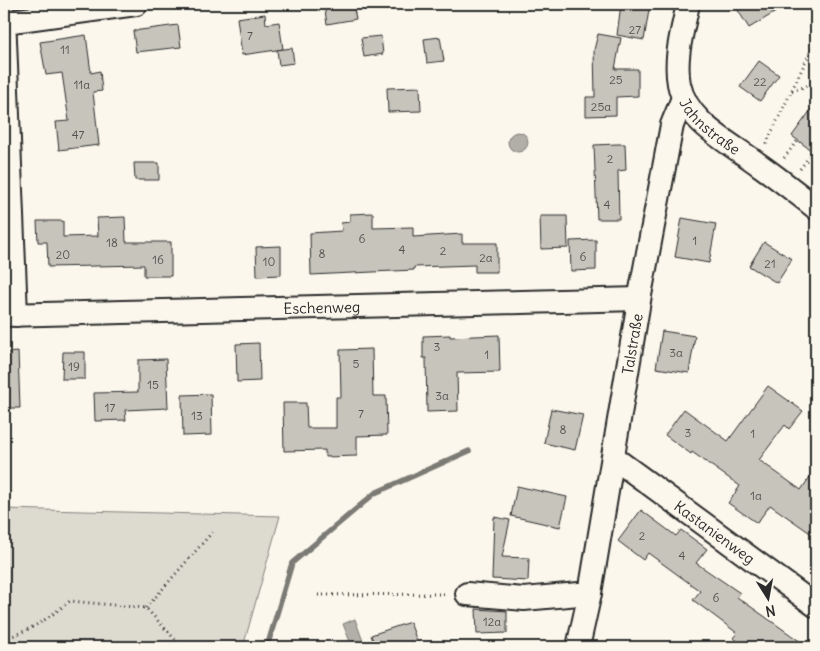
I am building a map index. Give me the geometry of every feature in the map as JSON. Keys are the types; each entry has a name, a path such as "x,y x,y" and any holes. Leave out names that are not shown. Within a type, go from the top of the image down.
{"street":[{"path":"10,315 4,18 136,4"},
{"name":"Jahnstraße","path":"688,4 678,65 679,83 683,98 696,116 717,136 757,163 816,208"},
{"name":"Talstraße","path":"578,647 590,593 639,299 672,125 683,98"},
{"name":"Eschenweg","path":"10,315 639,299"},
{"name":"Kastanienweg","path":"614,458 816,606"},
{"path":"467,594 524,599 590,593"}],"path":[{"path":"757,163 816,40"},
{"path":"792,92 816,83"},
{"path":"782,161 798,140"},
{"path":"798,172 813,152"},
{"path":"146,608 214,530"},
{"path":"318,595 467,594"},
{"path":"4,639 40,624 70,601 146,608 182,647"}],"shaded area":[{"path":"514,132 522,132 528,138 528,146 522,152 514,152 508,146 508,138"},
{"path":"4,509 280,516 243,647 4,647"},
{"path":"355,619 364,644 352,647 343,624"}],"building":[{"path":"324,4 353,4 356,19 327,24"},
{"path":"621,4 650,4 644,40 617,35"},
{"path":"734,4 789,4 749,28"},
{"path":"265,14 266,24 279,22 283,49 242,55 237,18"},
{"path":"178,25 181,47 136,52 133,31"},
{"path":"598,34 621,38 615,69 638,69 638,96 616,97 616,115 586,116 586,97 595,97 594,50"},
{"path":"86,35 91,73 100,71 102,91 93,92 99,145 59,150 56,122 69,121 62,73 46,75 40,42"},
{"path":"381,36 383,54 364,57 361,38"},
{"path":"440,37 444,61 427,63 424,39"},
{"path":"292,48 294,63 279,65 277,50"},
{"path":"759,61 779,75 760,101 740,87"},
{"path":"420,87 421,111 388,112 387,88"},
{"path":"816,103 816,154 792,136"},
{"path":"625,144 626,170 618,171 619,219 597,219 594,145"},
{"path":"134,163 159,163 159,180 135,180"},
{"path":"373,213 373,228 413,227 413,237 462,234 462,243 497,243 497,272 475,272 475,265 414,267 414,270 311,275 310,233 342,231 341,223 350,222 350,214"},
{"path":"540,216 567,216 568,248 541,249"},
{"path":"125,217 126,242 171,242 171,276 144,276 144,265 48,267 47,242 38,242 37,221 63,221 63,237 98,236 97,218"},
{"path":"682,218 716,224 709,263 675,257"},
{"path":"596,240 596,270 571,271 570,241"},
{"path":"764,242 792,259 777,283 749,266"},
{"path":"281,246 281,275 257,276 256,247"},
{"path":"662,331 695,336 689,373 656,368"},
{"path":"450,335 450,337 499,335 500,372 457,373 458,411 427,412 426,358 423,358 423,336"},
{"path":"259,343 260,381 237,382 236,344"},
{"path":"372,349 373,396 386,396 387,435 357,436 357,456 325,457 325,450 284,451 283,403 306,403 307,428 336,428 336,397 341,397 340,350"},
{"path":"18,352 20,408 4,408 4,353"},
{"path":"63,352 85,352 85,379 62,379"},
{"path":"166,359 168,408 125,410 126,420 95,421 94,393 138,392 138,360"},
{"path":"768,386 803,411 789,429 785,425 759,460 801,490 816,468 816,537 770,505 757,523 728,503 740,486 665,435 684,409 728,441"},
{"path":"211,394 212,435 183,436 182,395"},
{"path":"551,409 583,415 575,450 544,443"},
{"path":"517,486 567,497 560,527 511,516"},
{"path":"641,510 676,536 681,530 707,549 696,563 740,593 737,597 808,647 747,647 733,638 737,633 693,600 700,591 648,553 643,560 618,541"},
{"path":"494,517 510,520 502,557 529,558 528,581 492,579"},
{"path":"476,609 507,611 507,633 477,634"},
{"path":"410,622 419,647 375,647 371,635"}],"waterway":[{"path":"267,647 292,563 375,493 469,451"}]}
